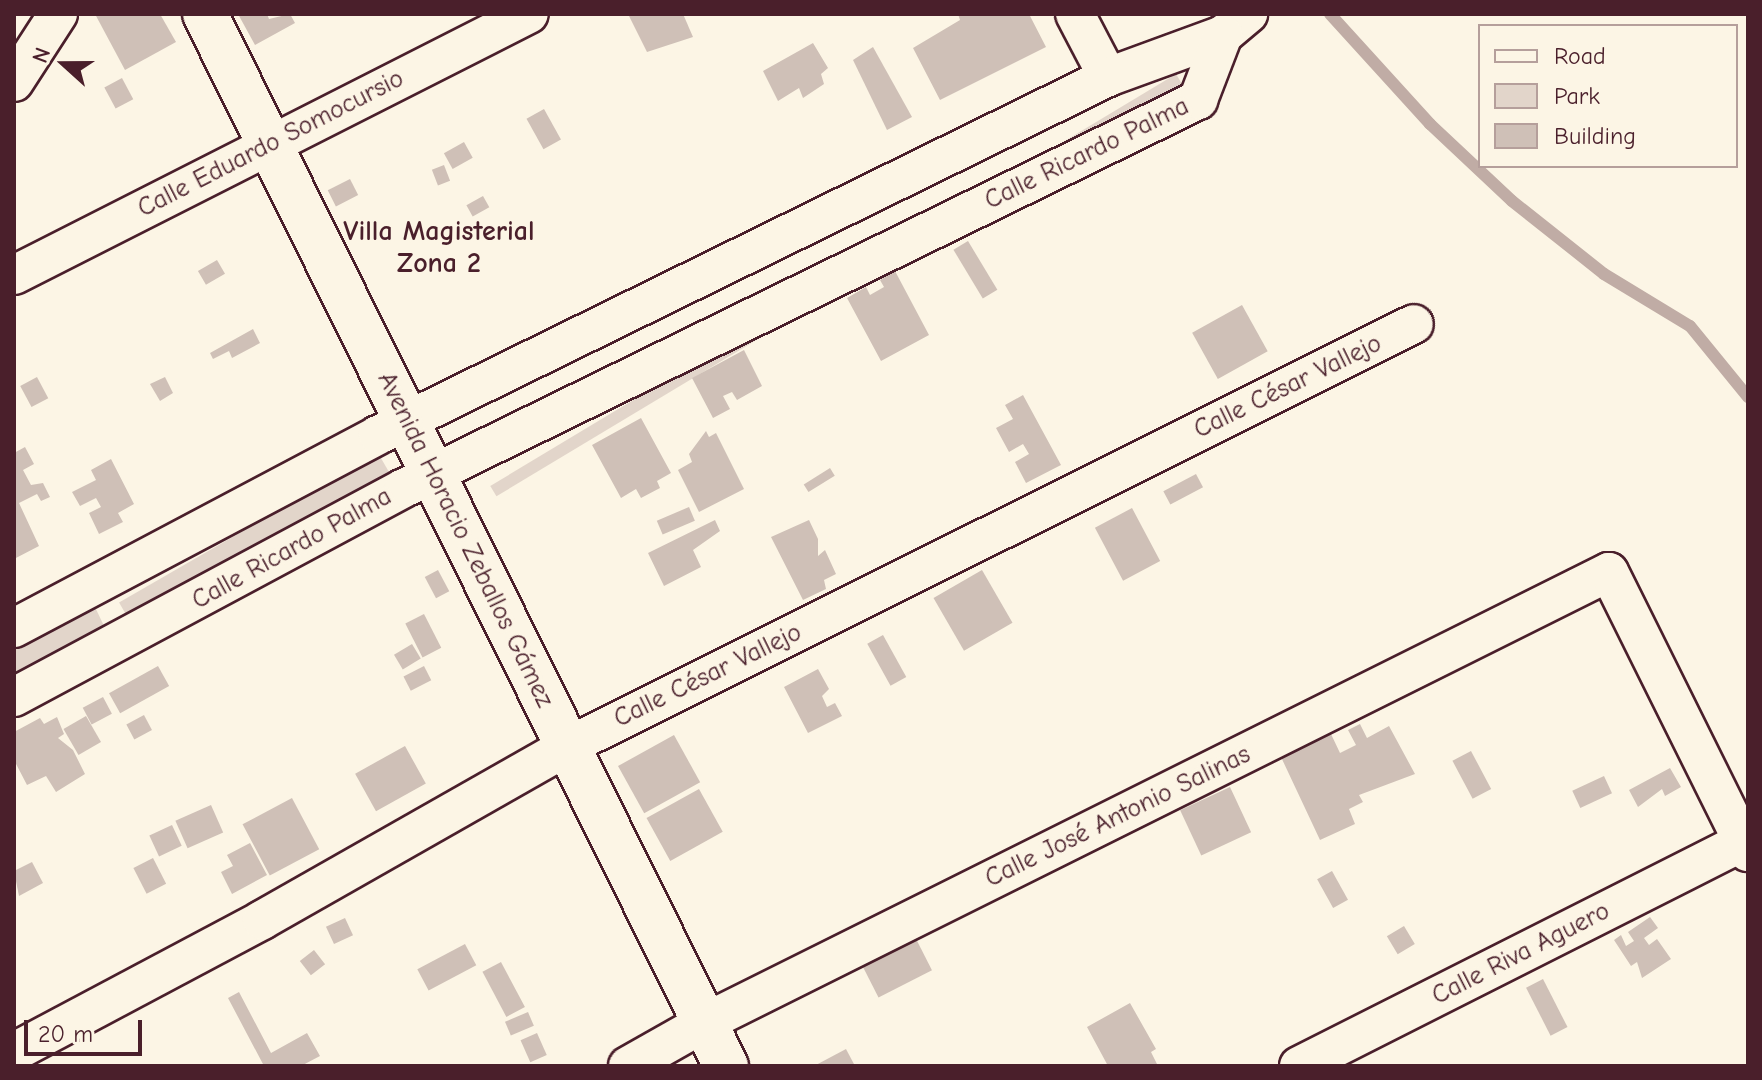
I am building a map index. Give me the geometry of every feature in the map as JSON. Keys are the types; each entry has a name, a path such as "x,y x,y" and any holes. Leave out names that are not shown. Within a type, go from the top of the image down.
{"main road":[{"name":"Avenida Horacio Zeballos Gámez","path":"205,14 726,1066"}],"street":[{"path":"14,82 58,14"},
{"name":"Calle Eduardo Somocursio","path":"14,275 529,14"},
{"path":"1075,14 1108,77"},
{"name":"Calle Ricardo Palma","path":"14,628 406,422 1108,77 1235,25"},
{"name":"Calle Ricardo Palma","path":"14,697 434,473 1198,100 1235,25"},
{"name":"Calle César Vallejo","path":"14,1052 262,920 568,746 1414,324"},
{"name":"Calle José Antonio Salinas","path":"628,1066 704,1023 1609,572 1746,847"},
{"name":"Calle Riva Aguero","path":"1299,1066 1746,847"}],"green space":[{"path":"1176,74 1182,84 496,496 490,486"},
{"path":"378,453 390,474 131,623 119,602"},
{"path":"94,605 105,628 14,675 14,647"}],"building":[{"path":"95,14 160,14 176,42 125,70"},
{"path":"238,14 267,14 269,19 290,14 295,23 255,45"},
{"path":"628,14 683,14 693,37 647,52"},
{"path":"958,14 1029,14 1046,47 940,100 913,48 960,20"},
{"path":"813,43 828,68 821,74 824,84 803,98 799,88 778,101 763,71"},
{"path":"873,47 912,117 887,130 853,60"},
{"path":"122,78 133,99 116,109 104,87"},
{"path":"544,109 561,140 543,149 527,119"},
{"path":"464,142 473,158 453,169 444,153"},
{"path":"444,165 450,181 438,186 432,170"},
{"path":"350,179 358,195 336,206 328,190"},
{"path":"483,196 489,207 473,217 466,205"},
{"path":"968,241 997,290 983,299 953,250"},
{"path":"217,260 225,274 206,285 198,271"},
{"path":"895,271 929,335 881,361 847,298 866,287 870,295 884,287 880,280"},
{"path":"1242,305 1268,351 1218,379 1192,333"},
{"path":"253,329 260,343 232,358 229,351 213,359 210,353"},
{"path":"744,350 762,386 737,400 732,392 723,396 730,409 713,418 692,378"},
{"path":"37,377 48,398 31,407 20,386"},
{"path":"165,377 173,393 160,401 150,384"},
{"path":"1023,395 1061,465 1026,483 1015,462 1029,454 1023,444 1009,452 996,428 1013,419 1005,405"},
{"path":"641,418 671,473 657,481 660,488 641,498 636,489 621,498 592,445"},
{"path":"706,431 709,437 716,433 744,489 699,512 678,470 692,462 689,454"},
{"path":"25,447 34,464 23,470 31,485 43,483 50,497 41,501 37,494 19,503 39,546 14,559 14,453"},
{"path":"111,459 134,504 118,513 123,522 99,534 89,513 101,507 96,498 80,506 72,492 96,480 91,470"},
{"path":"830,468 835,476 808,492 804,484"},
{"path":"1196,474 1203,487 1170,505 1163,491"},
{"path":"689,507 695,521 663,534 657,521"},
{"path":"1132,508 1160,561 1123,581 1095,528"},
{"path":"715,520 720,531 693,550 701,567 664,586 648,553"},
{"path":"809,520 818,539 818,556 825,550 836,574 824,580 826,589 803,600 771,537"},
{"path":"438,570 449,591 436,598 425,577"},
{"path":"982,570 1012,623 964,651 934,598"},
{"path":"424,614 441,648 423,657 405,624"},
{"path":"883,635 906,677 891,686 867,644"},
{"path":"412,644 421,659 403,669 394,655"},
{"path":"158,666 169,686 120,713 109,693"},
{"path":"424,666 431,680 411,691 404,676"},
{"path":"818,669 829,689 822,696 827,707 835,703 842,716 808,733 784,687"},
{"path":"103,697 112,714 92,725 83,708"},
{"path":"144,715 152,730 134,739 126,724"},
{"path":"86,716 101,742 78,755 63,729"},
{"path":"57,717 64,734 58,738 73,750 85,774 56,792 46,776 27,785 14,760 14,732 40,718 44,724"},
{"path":"1360,724 1367,738 1389,726 1415,774 1359,795 1363,802 1349,809 1355,824 1320,840 1281,757 1331,734 1340,753 1356,745 1348,730"},
{"path":"674,735 700,782 644,813 618,766"},
{"path":"405,746 426,784 376,811 355,774"},
{"path":"1471,751 1491,789 1473,799 1452,761"},
{"path":"1670,768 1681,787 1665,796 1662,789 1638,807 1629,790"},
{"path":"1604,776 1612,793 1580,808 1572,791"},
{"path":"1230,787 1251,832 1201,856 1180,810"},
{"path":"699,789 723,832 670,861 647,818"},
{"path":"292,798 319,849 270,876 243,824"},
{"path":"211,805 223,832 188,848 175,821"},
{"path":"172,825 182,846 159,856 149,836"},
{"path":"250,843 267,875 232,894 221,872 233,866 227,855"},
{"path":"153,858 166,884 147,894 133,868"},
{"path":"32,862 43,883 19,896 14,871"},
{"path":"1332,871 1348,900 1333,908 1317,879"},
{"path":"1650,917 1658,928 1644,938 1649,945 1657,939 1671,959 1642,978 1637,962 1631,966 1614,940 1621,935 1626,946 1634,941 1628,932"},
{"path":"345,918 353,935 334,944 326,927"},
{"path":"1404,926 1415,944 1398,954 1387,936"},
{"path":"912,931 932,970 879,997 859,958"},
{"path":"465,944 476,965 429,991 417,969"},
{"path":"314,950 325,964 311,975 300,961"},
{"path":"501,962 525,1007 506,1017 482,972"},
{"path":"1543,979 1568,1027 1551,1036 1526,988"},
{"path":"239,992 271,1053 307,1033 320,1056 301,1066 264,1066 228,998"},
{"path":"1130,1003 1156,1049 1151,1052 1158,1066 1108,1066 1087,1027"},
{"path":"528,1012 534,1026 511,1036 505,1022"},
{"path":"537,1033 547,1055 530,1062 521,1040"},
{"path":"846,1049 855,1066 814,1066"}],"waterway":[{"path":"1330,14 1430,124 1512,201 1604,274 1690,326 1748,397"}],"district":[{"name":"Villa Magisterial Zona 2","path":"439,247"}]}
